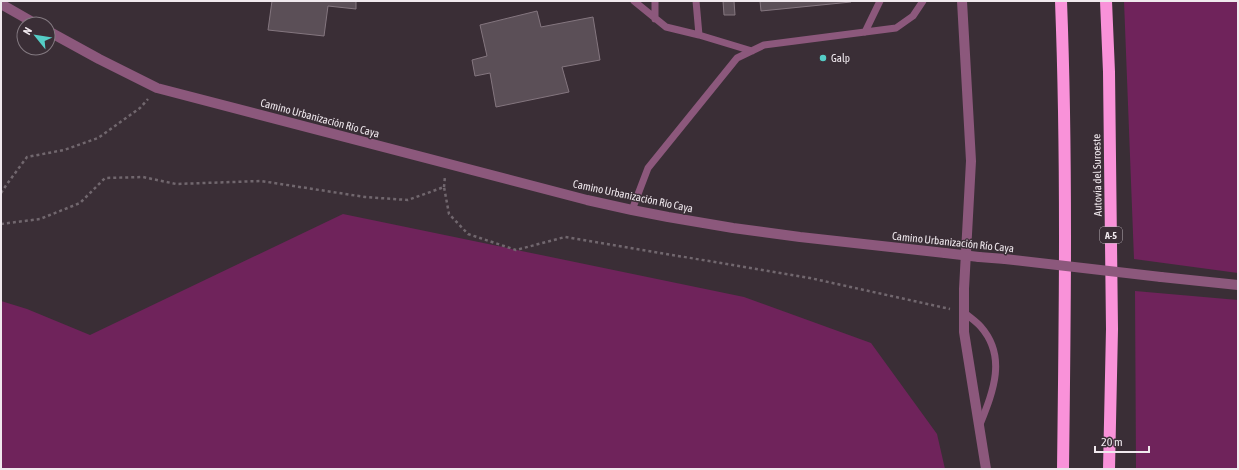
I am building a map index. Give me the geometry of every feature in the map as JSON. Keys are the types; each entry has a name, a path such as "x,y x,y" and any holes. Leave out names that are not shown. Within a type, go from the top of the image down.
{"highway":[{"path":"1060,1 1064,102 1065,324 1063,469"},
{"name":"Autovía del Suroeste","path":"1106,1 1109,72 1112,329 1109,469"}],"street":[{"path":"962,1 971,161 964,289 964,332 986,469"},
{"path":"1,4 22,16"},
{"name":"Camino Urbanización Río Caya","path":"56,35 157,88 580,198 632,210 733,228 800,237 1238,285"}],"lane":[{"path":"634,1 666,27 752,51"},
{"path":"655,1 655,19"},
{"path":"696,1 699,35"},
{"path":"865,32 880,1"},
{"path":"632,210 648,168 737,58 764,45 896,28 913,16 923,1"},
{"path":"964,312 981,327 991,343 996,359 995,381 979,427"}],"path":[{"path":"1,193 6,184 27,157 64,150 98,138 140,108 157,88"},
{"path":"1,224 40,219 80,203 105,178 143,177 176,184 261,181 365,197 408,200 444,187 449,214 468,234 516,250 565,237 810,278 964,312"},
{"path":"1,185 6,184"}],"shaded area":[{"path":"1124,1 1238,1 1238,273 1134,259"},
{"path":"343,214 744,297 871,343 937,434 945,469 1,469 1,301 27,309 90,335"},
{"path":"1135,291 1238,300 1238,469 1136,469"}],"building":[{"path":"272,1 356,1 356,9 328,6 324,36 268,30"},
{"path":"723,1 734,1 735,15 724,15"},
{"path":"760,1 851,1 851,2 761,11"},
{"path":"537,11 541,27 593,17 600,60 562,67 569,92 496,107 490,73 475,76 472,60 487,56 480,25"}],"place":[{"name":"Galp","path":"823,58"}]}
